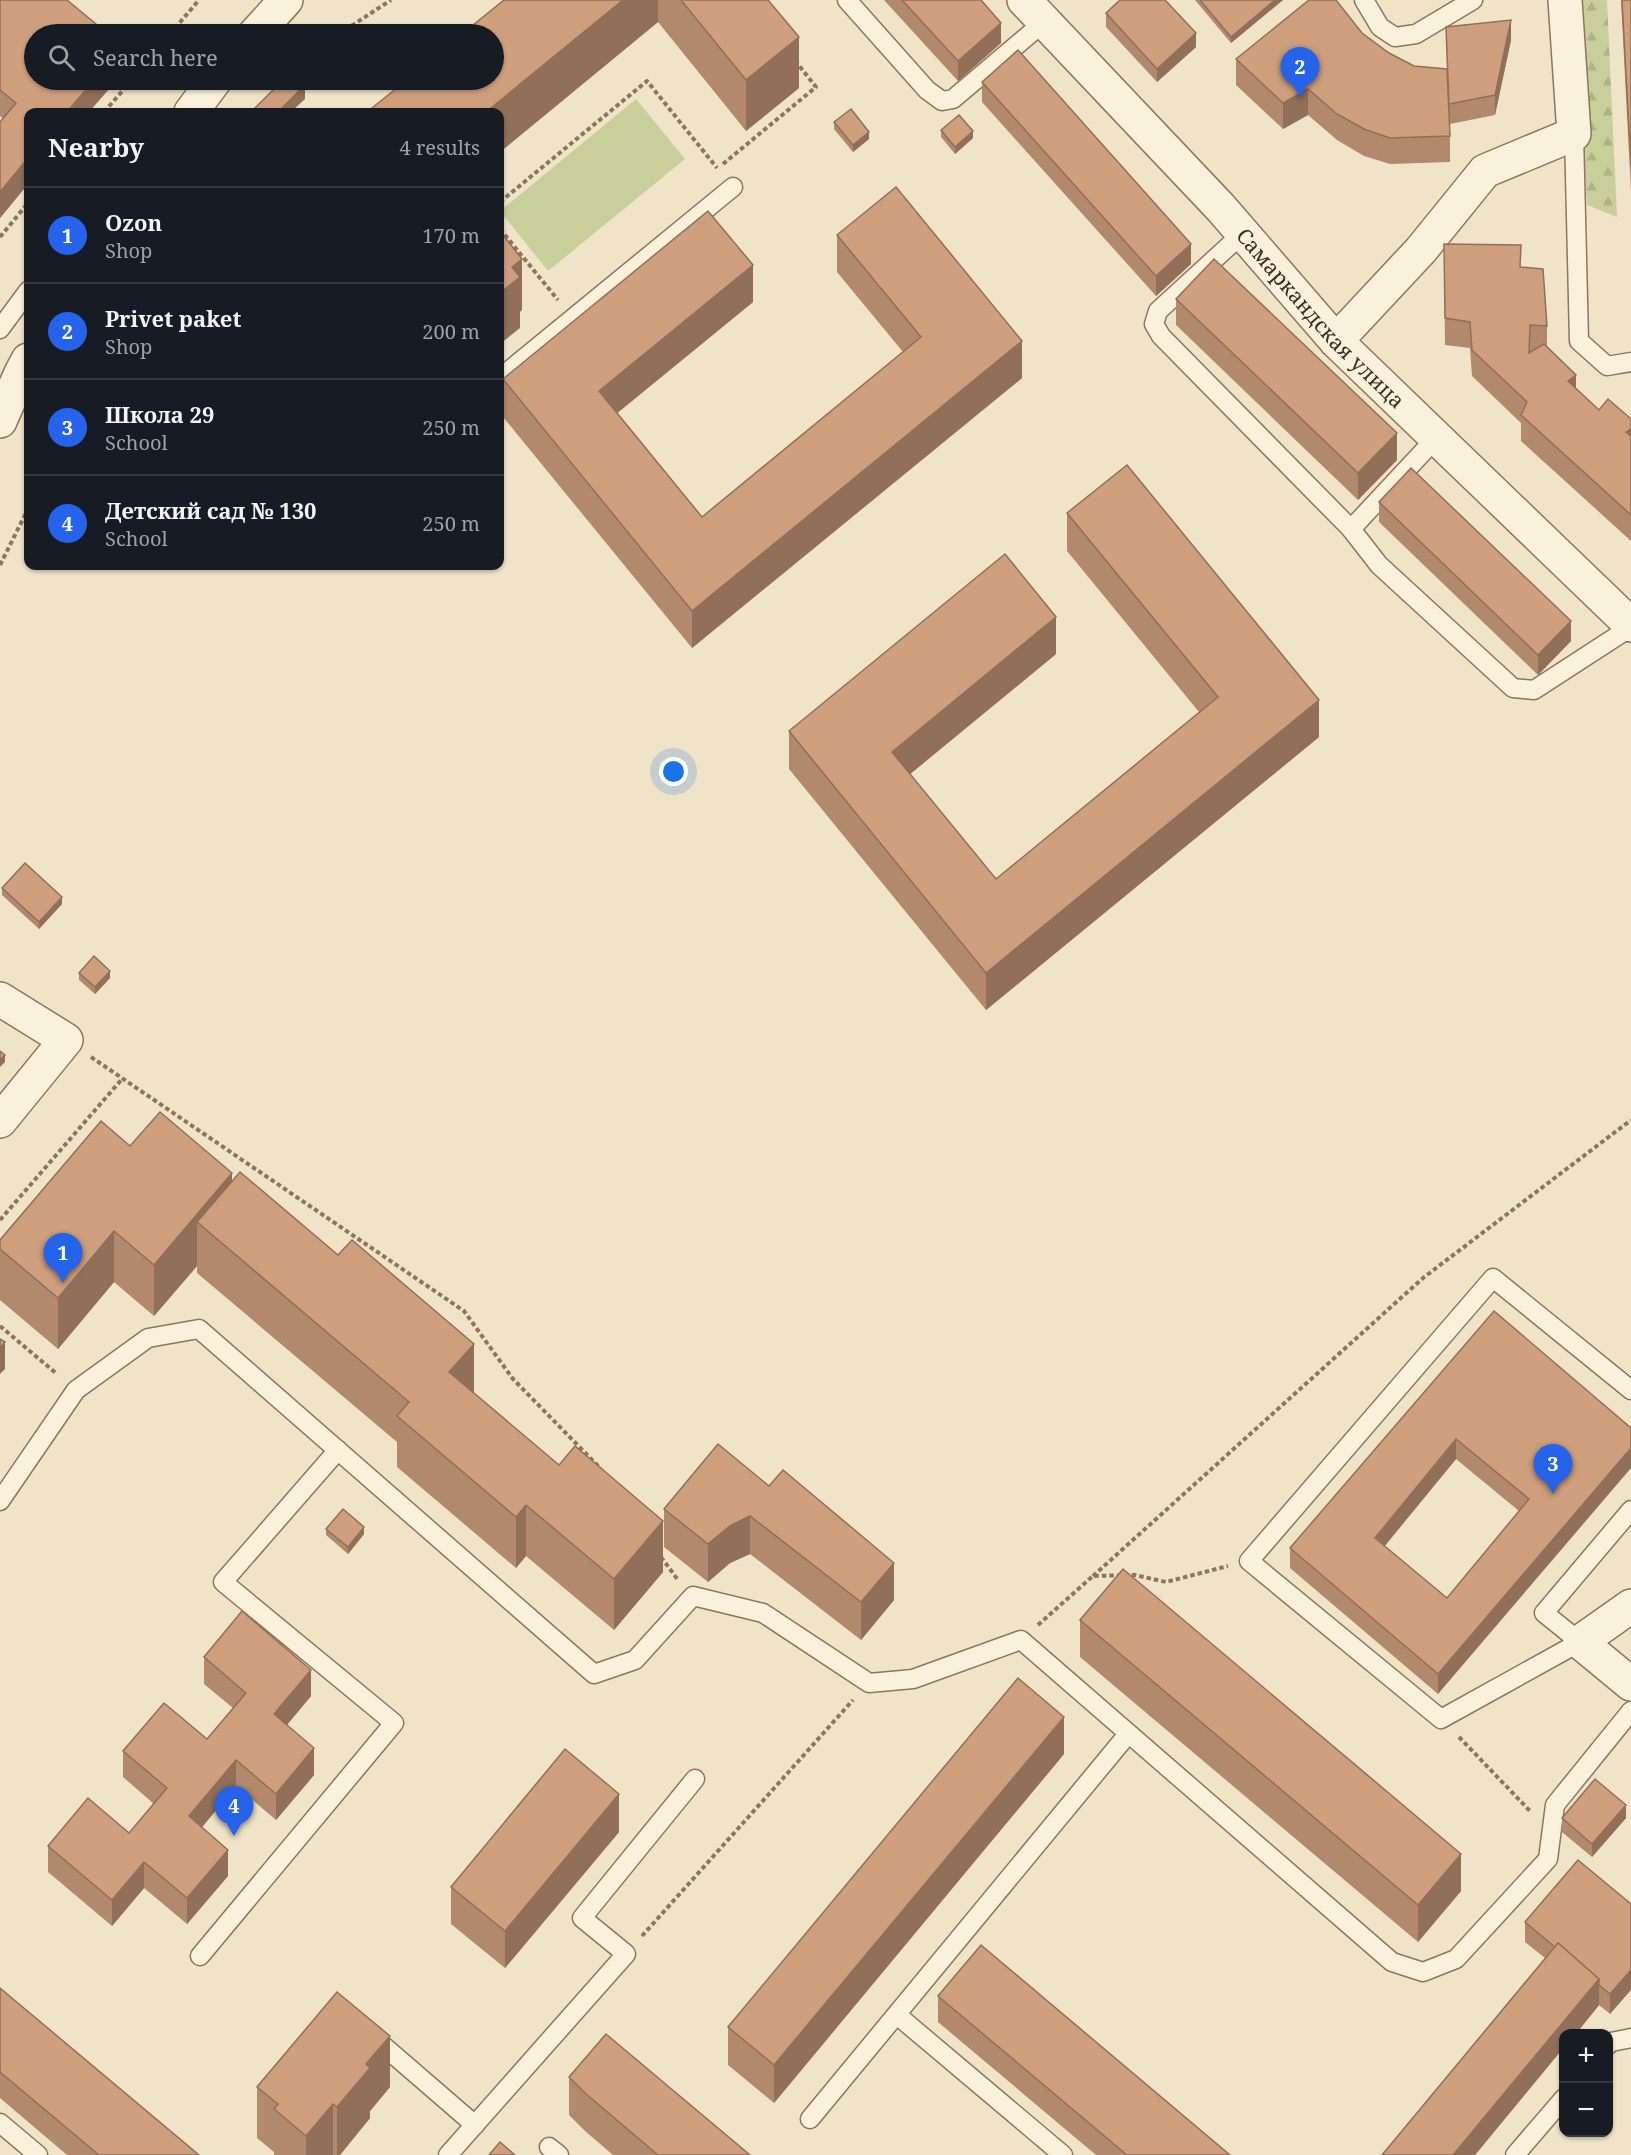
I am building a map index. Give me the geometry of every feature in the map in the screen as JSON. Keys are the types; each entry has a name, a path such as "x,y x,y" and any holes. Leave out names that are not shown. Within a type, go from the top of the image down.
{"street":[{"path":"264,24 286,0"},
{"path":"1336,340 1421,250 1485,171 1574,135 1565,0"},
{"name":"Самаркандская улица","path":"1034,11 1243,233 1336,340 1631,626"},
{"path":"194,108 208,90"},
{"path":"0,421 24,368"},
{"path":"0,999 66,1040 0,1121"},
{"path":"1631,1606 1581,1642 1631,1684"}],"lane":[{"path":"847,0 927,90 942,101 953,99 1034,11"},
{"path":"1364,0 1380,27 1395,37 1416,34 1473,0"},
{"path":"1574,135 1579,341 1607,366 1631,362"},
{"path":"504,375 733,187"},
{"path":"1243,233 1158,310 1154,324 1161,336 1351,529 1379,565 1513,688 1534,690 1631,626"},
{"path":"0,329 24,296"},
{"path":"1351,529 1437,437"},
{"path":"1631,1390 1493,1278 1249,1561 1441,1719 1581,1642 1544,1613 1631,1510"},
{"path":"0,1501 76,1390 148,1338 199,1329 594,1674 635,1660 693,1596 763,1613 869,1683 913,1678 1021,1640 1392,1962 1423,1972 1456,1959 1548,1859 1555,1805 1631,1711"},
{"path":"200,1956 394,1723 223,1582 338,1450"},
{"path":"810,2119 1128,1734"},
{"path":"448,2155 626,1954 582,1918 695,1779"},
{"path":"897,2014 1063,2155"},
{"path":"357,2023 475,2125"},
{"path":"1613,2042 1631,2038"},
{"path":"1515,2155 1559,2103"},
{"path":"0,2123 39,2155"}],"path":[{"path":"179,24 199,0"},
{"path":"354,24 391,0"},
{"path":"718,168 816,87 795,61"},
{"path":"504,199 647,81 733,187"},
{"path":"108,108 123,90"},
{"path":"0,237 24,208"},
{"path":"504,234 573,318"},
{"path":"0,565 24,517"},
{"path":"66,1040 464,1311 513,1379 607,1475"},
{"path":"0,1220 122,1079"},
{"path":"1021,1640 1423,1278 1631,1120"},
{"path":"0,1326 76,1390"},
{"path":"655,1548 667,1567 693,1596"},
{"path":"1093,1576 1135,1575 1167,1582 1249,1561"},
{"path":"626,1954 869,1683"},
{"path":"1441,1719 1551,1834"}],"green space":[{"path":"1575,0 1607,0 1617,217 1587,205"},
{"path":"636,99 685,159 548,271 504,216 504,208"}],"building":[{"path":"0,0 67,0 96,24 24,24 24,90 86,90 70,108 24,108 24,163 0,192 0,122 16,103 0,90"},
{"path":"504,0 623,0 491,108 372,108 394,90 504,90 504,24 474,24"},
{"path":"681,0 768,0 799,37 746,80"},
{"path":"902,0 981,0 1001,23 958,61"},
{"path":"1120,0 1165,0 1196,33 1157,69 1106,13"},
{"path":"1200,0 1275,0 1231,37"},
{"path":"1309,0 1336,0 1362,33 1389,53 1414,66 1447,69 1450,136 1390,138 1364,129 1337,114 1308,89 1283,103 1236,59"},
{"path":"1622,0 1631,0 1631,166"},
{"path":"1511,20 1495,95 1449,104 1446,27"},
{"path":"1018,50 1191,244 1156,276 982,82"},
{"path":"273,90 300,90 282,108 255,108"},
{"path":"851,109 869,132 853,145 834,122"},
{"path":"959,115 973,131 955,147 941,130"},
{"path":"896,187 1022,341 692,611 504,378 708,211 753,265 599,391 702,517 921,337 837,235"},
{"path":"504,236 522,259 512,267 520,277 504,290"},
{"path":"1444,244 1521,245 1520,267 1543,269 1547,326 1530,325 1529,353 1544,344 1576,375 1568,381 1599,410 1608,399 1631,419 1631,429 1626,432 1631,436 1631,515 1521,415 1527,402 1472,350 1470,322 1445,318"},
{"path":"1214,259 1397,433 1358,473 1176,299"},
{"path":"1127,465 1319,700 986,973 789,731 1005,554 1056,617 892,752 996,879 1218,697 1067,513"},
{"path":"1411,468 1571,621 1538,655 1379,502"},
{"path":"25,863 62,897 39,922 2,888"},
{"path":"94,956 110,971 95,987 79,973"},
{"path":"160,1112 232,1173 154,1265 114,1231 58,1298 0,1249 0,1240 101,1121 130,1146"},
{"path":"240,1172 338,1255 352,1240 474,1344 449,1372 559,1465 575,1446 663,1521 614,1579 526,1505 516,1517 397,1416 409,1402 197,1222"},
{"path":"1494,1311 1631,1428 1631,1448 1438,1674 1290,1548","holes":["1456,1439 1529,1499 1447,1598 1375,1538"]},
{"path":"718,1444 769,1486 783,1470 894,1563 861,1602 750,1516 730,1526 708,1544 664,1509"},
{"path":"343,1509 364,1527 348,1547 326,1529"},
{"path":"1123,1569 1461,1854 1418,1905 1080,1620"},
{"path":"242,1611 311,1670 274,1714 314,1748 276,1794 236,1760 189,1816 228,1850 187,1898 144,1862 112,1900 48,1846 88,1798 129,1833 167,1788 123,1751 164,1703 207,1739 246,1693 204,1657"},
{"path":"1018,1678 1064,1717 774,2065 728,2027"},
{"path":"565,1749 619,1794 505,1931 451,1887"},
{"path":"1595,1779 1626,1805 1592,1844 1562,1818"},
{"path":"1578,1860 1631,1904 1631,1970 1610,1994 1599,1985 1599,1979 1558,1943 1555,1947 1525,1922"},
{"path":"1558,1943 1599,1979 1453,2155 1382,2155"},
{"path":"981,1945 1230,2155 1127,2155 938,1996"},
{"path":"0,1988 199,2155 99,2155 0,2072"},
{"path":"337,1992 390,2036 366,2064 370,2068 337,2107 333,2104 306,2136 274,2109 278,2104 257,2087"},
{"path":"606,2034 750,2155 658,2155 569,2077"},
{"path":"500,2142 515,2155 489,2155"}],"place":[{"name":"Privet paket","path":"1300,97"},
{"name":"Ozon","path":"63,1283"},
{"name":"Школа 29","path":"1553,1494"},
{"name":"Детский сад № 130","path":"234,1836"}]}
